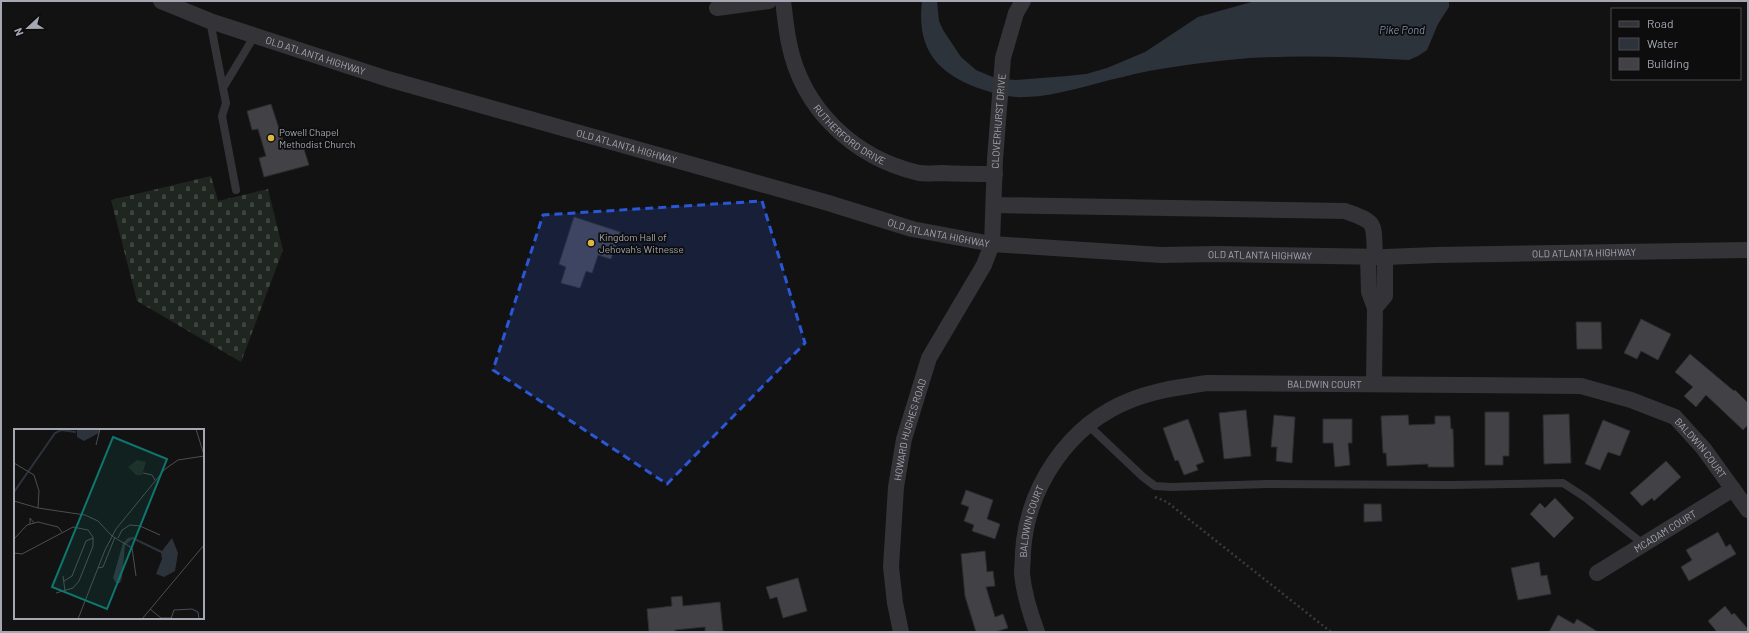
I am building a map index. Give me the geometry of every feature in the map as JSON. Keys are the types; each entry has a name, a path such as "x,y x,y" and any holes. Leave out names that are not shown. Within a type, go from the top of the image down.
{"street":[{"name":"OLD ATLANTA HIGHWAY","path":"161,1 210,21 388,79 825,202 912,229 992,244 1161,255 1217,254 1376,257 1748,250"},
{"path":"717,8 769,1"},
{"name":"RUTHERFORD DRIVE","path":"783,1 789,44 798,71 813,102 833,127 862,148 890,164 920,173 995,174"},
{"name":"CLOVERHURST DRIVE","path":"992,244 1003,58 1016,13 1023,1"},
{"path":"994,205 1345,211 1367,219 1371,222 1373,227 1376,257 1385,296 1375,308 1374,384"},
{"name":"HOWARD HUGHES ROAD","path":"901,632 895,603 892,566 896,487 904,439 929,358 984,265 992,244"},
{"name":"BALDWIN COURT","path":"1037,632 1028,609 1022,573 1024,538 1029,516 1045,475 1062,452 1088,425 1104,414 1130,400 1170,388 1208,383 1581,386 1631,400 1674,417 1704,449 1748,510"},
{"name":"MCADAM COURT","path":"1596,573 1733,489"}],"lane":[{"path":"210,21 226,103 222,116 236,190"},
{"path":"223,88 254,35"},
{"path":"1088,425 1143,477 1155,486 1563,483 1586,498 1643,544"}],"path":[{"path":"1154,496 1167,502 1330,632"}],"highlighted area":[{"path":"762,201 805,343 667,484 493,370 543,215"}],"green space":[{"path":"211,176 218,201 268,189 283,250 241,362 137,301 111,200"}],"water":[{"name":"Pike Pond","path":"922,1 937,1 939,21 943,30 961,57 976,70 995,78 1015,80 1086,74 1107,68 1145,52 1198,17 1255,1 1449,1 1449,7 1438,24 1427,50 1409,60 1341,57 1273,57 1228,60 1136,74 1062,92 1038,96 1015,97 984,90 968,84 954,77 934,59 927,47 923,34 921,19"}],"building":[{"name":"Powell Chapel Methodist Church","path":"271,104 286,150 303,146 309,165 264,177 259,158 266,156 258,129 252,130 247,111"},
{"name":"Kingdom Hall of Jehovah’s Witnesse","path":"574,217 620,232 611,259 598,255 592,273 586,271 580,288 561,283 566,267 559,264"},
{"path":"1641,319 1671,334 1658,360 1641,351 1637,359 1624,353"},
{"path":"1576,322 1601,322 1602,349 1577,349"},
{"path":"1690,354 1734,391 1735,390 1748,403 1748,425 1743,430 1706,395 1696,407 1684,396 1693,387 1675,372"},
{"path":"1246,410 1251,456 1224,459 1219,413"},
{"path":"1485,412 1509,412 1509,456 1503,456 1503,465 1485,465"},
{"path":"1569,414 1571,463 1544,464 1543,415"},
{"path":"1274,415 1295,417 1292,463 1276,461 1277,447 1271,447"},
{"path":"1408,415 1409,425 1435,424 1435,416 1450,416 1451,429 1453,429 1454,467 1428,467 1428,464 1387,466 1386,453 1383,453 1381,416"},
{"path":"1188,419 1204,462 1196,465 1198,470 1184,475 1178,460 1175,461 1163,428"},
{"path":"1323,419 1352,419 1352,443 1348,443 1350,465 1335,467 1333,443 1323,443"},
{"path":"1603,420 1630,431 1620,456 1608,452 1600,470 1585,464"},
{"path":"1666,461 1681,477 1654,501 1652,498 1642,506 1630,493"},
{"path":"966,490 993,500 987,519 1000,524 995,539 972,531 974,525 964,521 969,507 961,504"},
{"path":"1555,498 1574,518 1554,538 1530,514 1540,503 1545,508"},
{"path":"1364,504 1381,504 1382,521 1364,522"},
{"path":"1718,532 1726,547 1730,544 1736,554 1689,581 1681,567 1692,560 1686,550"},
{"path":"985,551 987,572 993,571 995,586 986,587 995,617 1003,614 1008,628 995,632 976,632 965,596 961,554"},
{"path":"1539,562 1541,576 1547,575 1551,594 1518,600 1511,568"},
{"path":"798,578 807,611 783,618 777,597 770,599 766,587"},
{"path":"682,596 683,606 720,602 723,631 705,632 705,627 675,630 675,632 649,632 647,609 672,606 671,597"},
{"path":"1725,606 1732,615 1734,613 1748,629 1748,632 1717,632 1708,621"},
{"path":"1558,615 1574,624 1577,619 1598,632 1549,632"}],"place":[{"name":"Powell Chapel Methodist Church","path":"271,138"},
{"name":"Kingdom Hall of Jehovah’s Witnesse","path":"591,243"}]}
